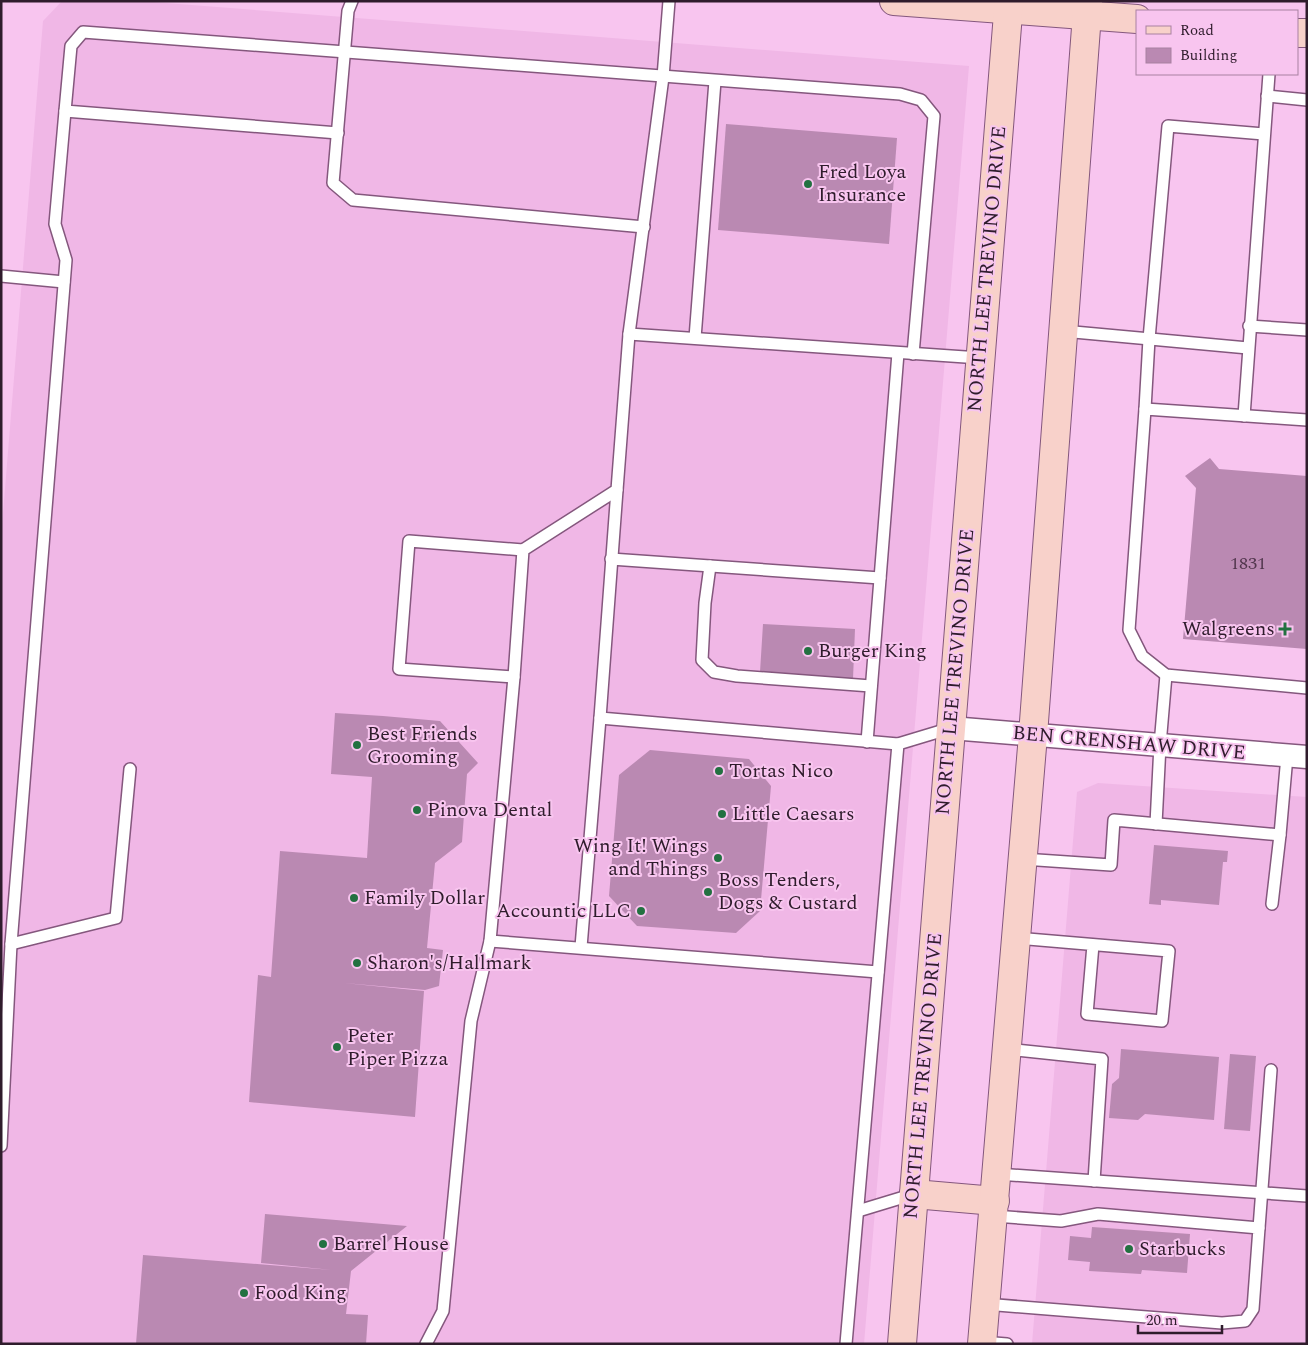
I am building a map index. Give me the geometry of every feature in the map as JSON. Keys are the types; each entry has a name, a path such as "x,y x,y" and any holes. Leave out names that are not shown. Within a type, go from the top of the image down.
{"main road":[{"path":"894,1 1088,8 1136,19"},
{"name":"NORTH LEE TREVINO DRIVE","path":"902,1344 1008,5"},
{"path":"991,1343 985,1304 1033,735 1088,8"},
{"path":"914,1194 994,1208"}],"street":[{"name":"BEN CRENSHAW DRIVE","path":"951,728 1297,756"}],"lane":[{"path":"352,1 348,11 333,183 353,200 644,228"},
{"path":"580,947 600,718 629,334 664,77 669,1"},
{"path":"1,1146 11,944 66,260 56,224 71,46 83,32 900,94 920,100 934,116 913,354"},
{"path":"1244,416 1269,75"},
{"path":"695,338 715,81"},
{"path":"1267,96 1307,100"},
{"path":"65,111 338,133"},
{"path":"1264,134 1168,126 1149,339 1129,630 1142,656 1166,675 1307,688"},
{"path":"1,276 64,282"},
{"path":"1250,326 1307,330"},
{"path":"1063,331 1248,348"},
{"path":"629,334 980,358"},
{"path":"867,742 898,352"},
{"path":"1145,409 1307,420"},
{"path":"514,677 399,669 409,541 524,550 617,490"},
{"path":"426,1344 443,1311 471,1021 490,941 524,550"},
{"path":"611,559 880,578"},
{"path":"710,566 705,603 702,660 714,672 737,676 871,686"},
{"path":"1156,824 1166,675"},
{"path":"600,718 824,736 898,744 951,728"},
{"path":"846,1344 898,744"},
{"path":"1272,904 1280,835 1297,756"},
{"path":"11,944 116,918 130,769"},
{"path":"1023,858 1111,865 1114,820 1280,835"},
{"path":"1016,938 1168,951 1162,1020 1087,1014 1093,945"},
{"path":"490,941 878,972"},
{"path":"1007,1049 1102,1059 1094,1181"},
{"path":"985,1304 1222,1323 1245,1321 1253,1309 1271,1070"},
{"path":"997,1174 1307,1196"},
{"path":"858,1211 914,1194"},
{"path":"994,1208 1061,1221 1098,1214 1259,1228"}],"shaded area":[{"path":"62,1 140,1 969,66 864,1344 1,1344 1,538 43,21"},
{"path":"1098,783 1307,797 1307,1344 1032,1344 1077,792"}],"building":[{"name":"Fred Loya Insurance","path":"726,124 897,138 889,244 718,230"},
{"name":"Walgreens","path":"1210,458 1219,469 1307,476 1307,649 1183,639 1196,488 1185,476"},
{"name":"Burger King","path":"763,624 855,629 853,679 760,672"},
{"path":"335,713 440,721 478,763 467,774 462,842 435,863 427,948 443,950 439,986 425,990 344,983 424,991 415,1117 249,1102 258,975 271,977 280,851 367,858 372,777 331,774"},
{"path":"650,750 749,759 771,786 760,911 736,933 637,926 609,896 619,775"},
{"path":"1154,845 1228,851 1227,862 1223,862 1219,905 1161,900 1161,905 1149,904"},
{"path":"1121,1049 1219,1057 1214,1120 1145,1114 1138,1120 1109,1118 1112,1084 1119,1078"},
{"path":"1230,1054 1256,1056 1250,1131 1224,1129"},
{"name":"Food King","path":"265,1214 407,1226 351,1271 346,1314 368,1315 366,1344 136,1344 143,1255 332,1270 261,1263"},
{"name":"Starbucks","path":"1092,1227 1190,1234 1187,1273 1142,1270 1141,1274 1089,1271 1090,1262 1068,1260 1070,1236 1091,1238"}],"place":[{"name":"Fred Loya Insurance","path":"808,184"},
{"name":"Walgreens","path":"1285,629"},
{"name":"Burger King","path":"808,651"},
{"name":"Best Friends Grooming","path":"357,745"},
{"name":"Tortas Nico","path":"719,771"},
{"name":"Pinova Dental","path":"417,810"},
{"name":"Little Caesars","path":"722,814"},
{"name":"Wing It! Wings and Things","path":"718,858"},
{"name":"Boss Tenders, Dogs & Custard","path":"708,892"},
{"name":"Family Dollar","path":"354,898"},
{"name":"Accountic LLC","path":"641,911"},
{"name":"Sharon's/Hallmark","path":"357,963"},
{"name":"Peter Piper Pizza","path":"337,1047"},
{"name":"Barrel House","path":"323,1244"},
{"name":"Starbucks","path":"1129,1249"},
{"name":"Food King","path":"244,1293"}]}
